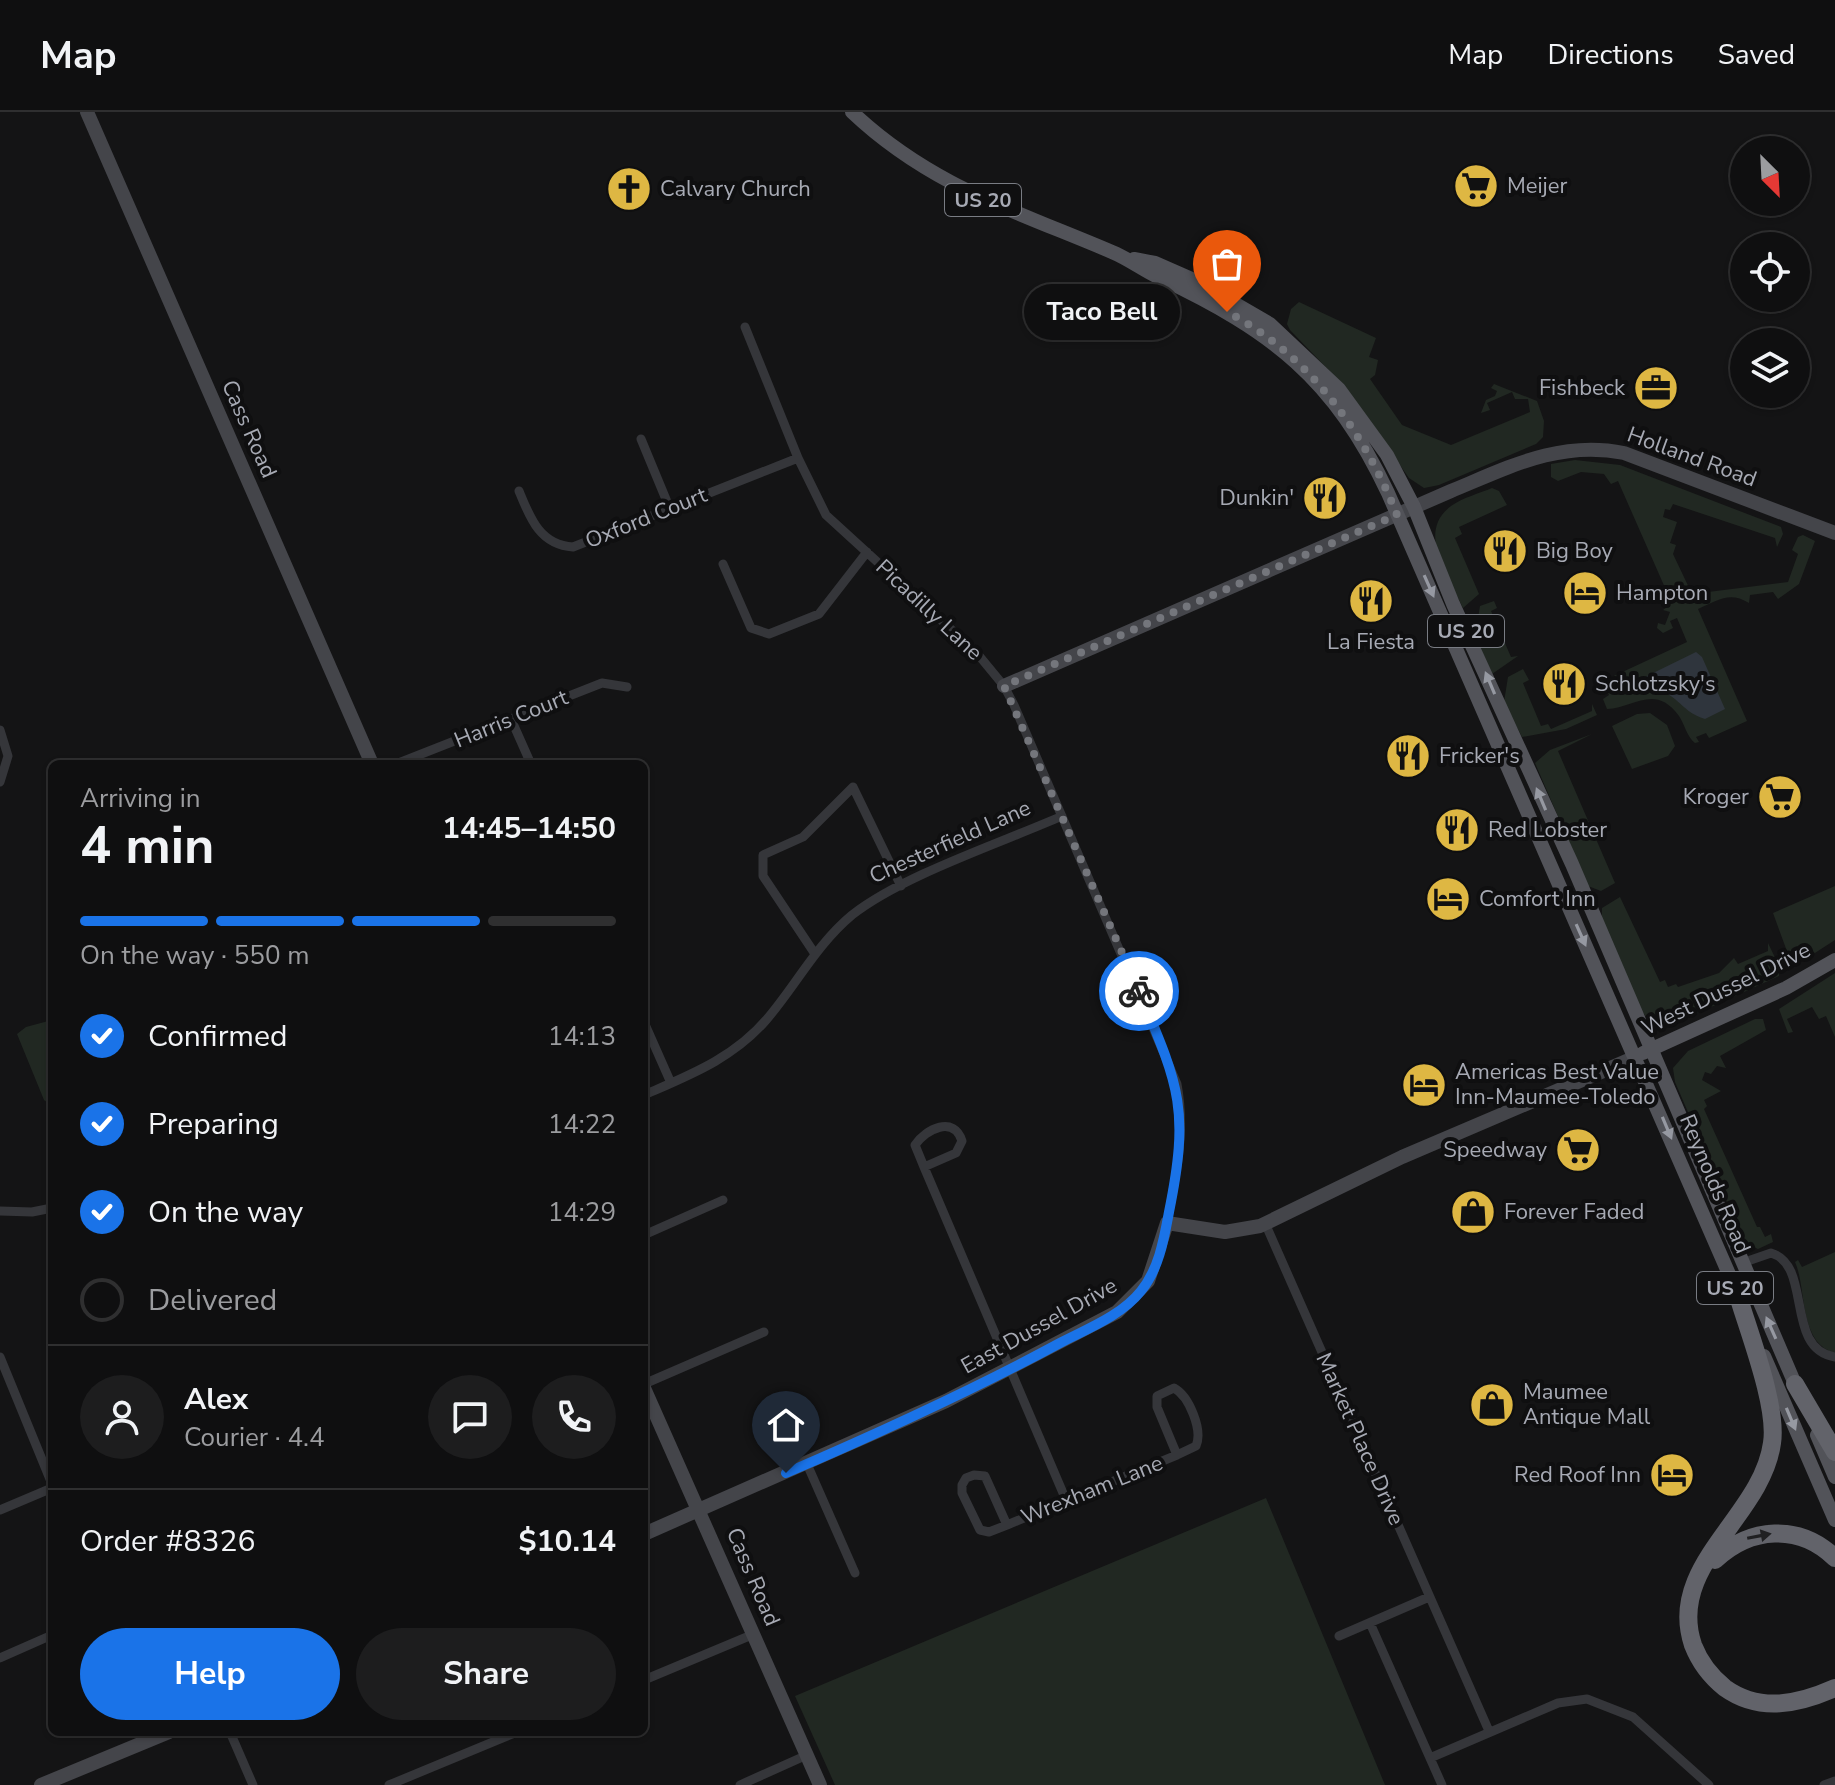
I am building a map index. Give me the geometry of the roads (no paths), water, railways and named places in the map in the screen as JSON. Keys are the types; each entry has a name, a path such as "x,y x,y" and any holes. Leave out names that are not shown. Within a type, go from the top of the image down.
{"highway":[{"path":"1736,1289 1769,1400 1773,1442 1759,1483 1695,1579 1688,1605 1691,1638 1705,1669 1729,1691 1746,1699 1782,1705 1835,1688"},
{"path":"1795,1384 1835,1452"},
{"path":"1835,1558 1819,1544 1789,1533 1763,1534 1734,1543 1704,1575 1697,1591 1695,1623 1705,1657 1725,1680 1738,1689 1754,1695 1787,1697 1835,1682"}],"main road":[{"name":"US 20","path":"852,112 895,150 957,188 1130,259 1247,323 1291,357 1351,426 1377,468 1397,515"},
{"name":"US 20","path":"1130,259 1155,263 1245,308 1295,344 1345,396 1387,455 1414,507"},
{"name":"Reynolds Road","path":"1414,507 1422,533 1567,854 1736,1289 1835,1520"},
{"name":"Reynolds Road","path":"1397,515 1742,1263 1835,1477"},
{"name":"West Dussel Drive","path":"1643,1053 1779,991 1835,960"}],"street":[{"name":"Cass Road","path":"87,112 370,760"},
{"name":"Picadilly Lane","path":"745,327 798,458 826,515 945,622 1004,686 1177,1084 1182,1126 1180,1155 1167,1223"},
{"path":"641,439 670,509"},
{"name":"Holland Road","path":"1397,515 1547,452 1601,449 1624,453 1835,533"},
{"name":"Oxford Court","path":"519,491 542,535 562,546 581,545 798,458"},
{"path":"1004,686 1397,515"},
{"path":"723,564 751,628 769,634 819,614 867,552"},
{"name":"Harris Court","path":"406,760 602,683 627,687"},
{"path":"511,719 529,760"},
{"path":"0,730 8,756 3,778"},
{"path":"815,954 763,876 763,855 803,837 853,787 901,886"},
{"name":"Chesterfield Lane","path":"648,1093 718,1062 755,1033 815,954 850,917 901,886 1062,816"},
{"path":"648,1031 671,1083"},
{"path":"1167,1223 1225,1232 1265,1223 1402,1157 1643,1053"},
{"path":"924,1167 956,1153 962,1141 959,1133 950,1126 922,1136 915,1145 924,1167 1012,1369 1066,1500"},
{"path":"648,1233 723,1200"},
{"path":"0,1211 32,1212 48,1209"},
{"name":"East Dussel Drive","path":"648,1532 807,1464 1012,1369 1132,1301 1156,1267 1167,1223"},
{"name":"Market Place Drive","path":"1265,1223 1489,1731"},
{"path":"1742,1263 1771,1253 1785,1260 1795,1280 1797,1307 1812,1342 1823,1354 1835,1357"},
{"path":"648,1384 764,1332"},
{"path":"0,1357 4,1376 48,1477"},
{"name":"Wrexham Lane","path":"1007,1525 985,1476 966,1478 962,1493 980,1530 989,1532 1007,1525 1066,1500 1177,1455 1196,1446 1199,1432 1183,1394 1174,1388 1157,1396 1157,1407 1177,1455"},
{"name":"Cass Road","path":"648,1395 820,1785"},
{"path":"807,1464 855,1573"},
{"path":"0,1510 48,1488"},
{"path":"1339,1636 1429,1597"},
{"path":"1370,1623 1442,1785"},
{"path":"648,1678 754,1634"},
{"path":"0,1658 48,1637"},
{"path":"1430,1758 1558,1703 1587,1699 1633,1717 1709,1785"},
{"path":"41,1785 159,1736"},
{"path":"232,1736 253,1785"},
{"path":"389,1785 507,1736"},
{"path":"740,1785 807,1755"},
{"path":"1824,1785 1835,1781"}],"place":[{"name":"Meijer","path":"1476,186"},
{"name":"Calvary Church","path":"629,189"},
{"name":"Taco Bell","path":"1227,312"},
{"name":"Fishbeck","path":"1656,388"},
{"name":"Dunkin'","path":"1325,498"},
{"name":"Big Boy","path":"1505,551"},
{"name":"Hampton","path":"1585,593"},
{"name":"La Fiesta","path":"1371,601"},
{"name":"Schlotzsky's","path":"1564,684"},
{"name":"Fricker's","path":"1408,756"},
{"name":"Kroger","path":"1780,797"},
{"name":"Red Lobster","path":"1457,830"},
{"name":"Comfort Inn","path":"1448,899"},
{"name":"Americas Best Value Inn-Maumee-Toledo","path":"1424,1085"},
{"name":"Speedway","path":"1578,1150"},
{"name":"Forever Faded","path":"1473,1212"},
{"name":"Maumee Antique Mall","path":"1492,1405"},
{"name":"Red Roof Inn","path":"1672,1475"}]}
